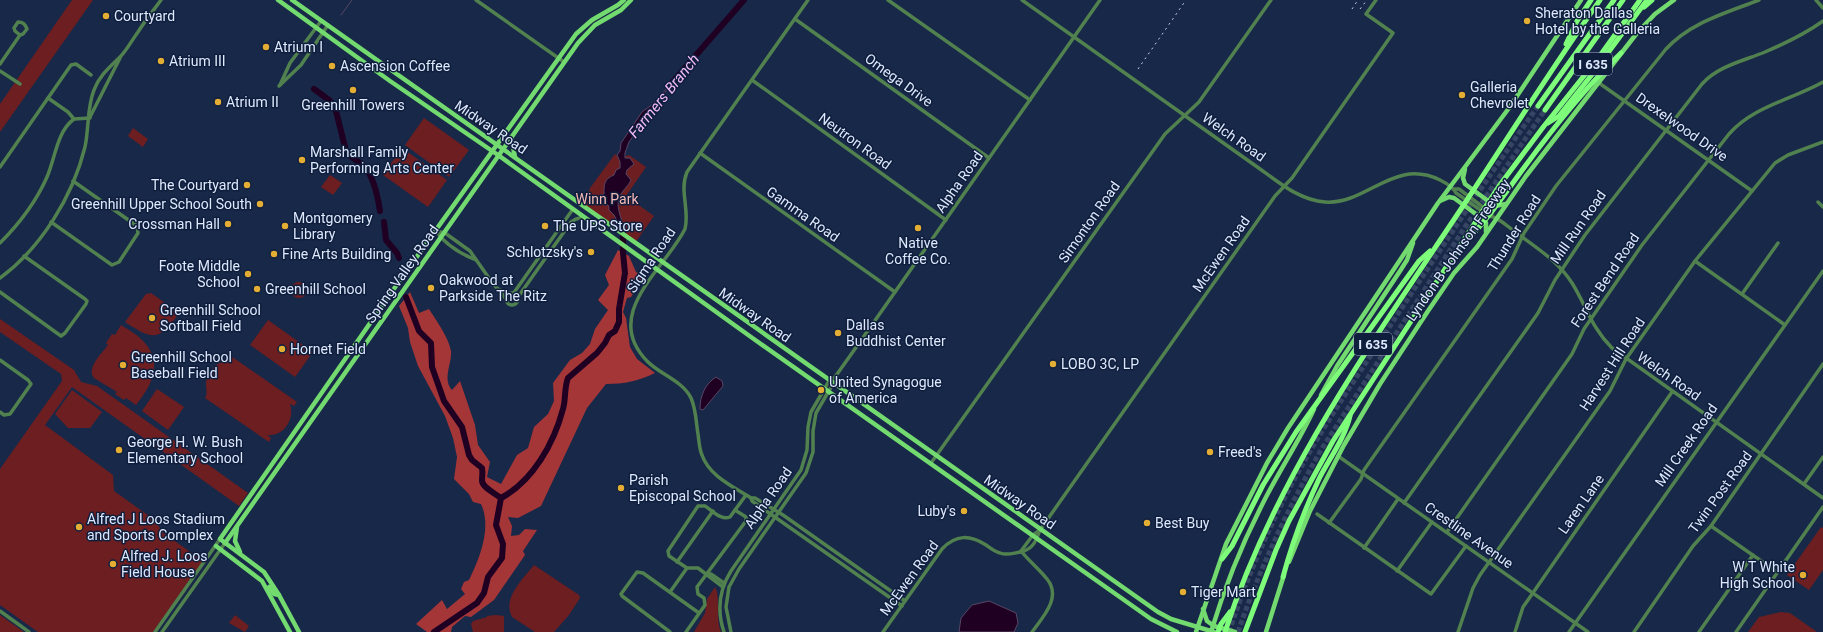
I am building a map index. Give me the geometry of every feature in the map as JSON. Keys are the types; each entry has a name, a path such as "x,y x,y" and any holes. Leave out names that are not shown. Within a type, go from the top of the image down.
{"highway":[{"path":"1559,58 1577,21 1591,0"},
{"name":"Lyndon B Johnson Freeway","path":"1225,632 1255,552 1294,471 1327,415 1559,58 1600,0"},
{"path":"1538,106 1614,0"},
{"path":"1545,110 1623,0"},
{"name":"Lyndon B Johnson Freeway","path":"1245,632 1289,521 1320,461 1350,412 1456,250 1500,186 1544,126 1599,57 1640,0"},
{"path":"1544,126 1558,116 1600,65 1647,0"},
{"path":"1639,12 1652,0"},
{"path":"1456,250 1475,233 1546,139 1621,52"},
{"path":"1222,559 1232,546 1263,485 1296,432 1419,261 1435,247"},
{"path":"1283,577 1291,546 1300,522 1323,472 1348,426 1350,412"},
{"path":"1218,632 1221,624 1233,608"}],"main road":[{"name":"Midway Road","path":"279,0 390,82 498,155 751,337 827,389 1138,610 1159,624 1177,632"},
{"name":"Midway Road","path":"292,0 1091,566 1164,616 1196,629 1214,632"},
{"name":"Spring Valley Road","path":"220,540 492,151 576,34 587,23 624,0"},
{"name":"Spring Valley Road","path":"225,543 441,239 564,62 592,28 621,10 631,0"},
{"path":"1196,629 1222,559 1226,544 1267,463 1302,406 1438,203 1452,187 1467,163 1509,108 1581,0"},
{"name":"Lyndon B Johnson Freeway","path":"1266,632 1283,577 1310,511 1338,456 1380,384 1434,302 1483,239 1495,218 1526,176 1600,83 1621,52 1646,23 1674,0"},
{"path":"511,138 515,157"},
{"path":"1467,163 1464,171 1464,182 1467,186 1492,204 1498,206 1506,204"},
{"path":"1438,203 1445,198 1452,198 1484,220 1486,223 1486,232 1483,239"},
{"path":"573,209 578,202"},
{"path":"1211,632 1233,569 1261,506 1298,442 1330,378 1407,260 1414,239"},
{"path":"751,337 756,329"},
{"path":"255,489 261,493"},
{"path":"239,522 235,541 242,555"},
{"path":"220,540 261,568 279,594 299,632"},
{"path":"218,547 257,576 274,594 279,594"},
{"path":"1086,573 1091,566"},
{"path":"264,584 290,632"},
{"path":"1138,610 1144,602"},
{"path":"1203,608 1207,622 1214,626 1235,632"}],"street":[{"path":"0,278 24,256 51,222 60,207 73,181 84,148 90,118 90,103 94,89 103,74 120,57 161,0"},
{"path":"476,0 564,62"},
{"name":"Sigma Road","path":"808,0 690,168 684,181 687,216 685,229 635,301 631,318 634,340 647,361 684,388 690,395 694,404 702,454 710,468 718,476 746,495 776,511 905,601"},
{"path":"888,0 1030,100"},
{"name":"Welch Road","path":"1022,0 1285,186 1306,198 1330,202 1351,198 1394,177 1409,174 1432,177 1452,187 1456,193 1522,237 1548,256 1562,269 1572,282 1590,319 1606,342 1626,359 1823,498"},
{"name":"Alpha Road","path":"730,631 726,607 728,591 733,578 801,470 807,450 808,427 811,412 1100,0"},
{"name":"Simonton Road","path":"931,463 1165,134 1205,94 1270,0"},
{"name":"McEwen Road","path":"883,632 942,549 953,539 968,537 974,538 1000,554 1008,554 1021,551 1035,537 1275,196 1285,186 1393,33 1366,14 1376,0"},
{"name":"Thunder Road","path":"1329,523 1512,259 1522,237 1556,186 1666,48 1682,33 1711,18 1759,0"},
{"path":"1816,0 1823,8"},
{"name":"Omega Drive","path":"795,19 989,158"},
{"path":"321,21 290,63 279,86 301,66 328,25"},
{"name":"Mill Run Road","path":"1404,503 1538,313 1562,269 1610,201 1702,84 1715,72 1790,42 1805,34 1823,21"},
{"path":"0,64 20,35"},
{"path":"90,118 120,57"},
{"path":"0,166 71,65 76,64 91,75"},
{"path":"0,71 20,84"},
{"name":"Neutron Road","path":"752,80 946,220"},
{"name":"Forest Bend Road","path":"1446,532 1572,354 1590,319 1649,235 1709,159 1735,128 1750,116 1762,109 1810,90 1823,82"},
{"name":"Drexelwood Drive","path":"1600,83 1752,191"},
{"path":"48,98 68,112 74,119"},
{"path":"0,243 17,224 34,201 51,167 63,132 69,122 74,119 90,118"},
{"name":"Harvest Hill Road","path":"1458,632 1473,588 1489,562 1610,392 1626,359 1695,261 1770,168 1781,159 1823,142"},
{"name":"Gamma Road","path":"700,153 895,292"},
{"path":"51,222 108,264 114,265 119,262 138,233 137,226 73,181"},
{"path":"1818,202 1823,207"},
{"path":"506,300 512,294 573,209"},
{"path":"436,231 445,233 470,251 509,304 513,305 518,302 518,297 571,222 584,217"},
{"path":"436,231 441,239 466,256 476,260"},
{"path":"1742,294 1778,243"},
{"path":"0,292 59,335 65,334 87,303 85,299 24,256"},
{"path":"1695,261 1785,325"},
{"name":"Mill Creek Road","path":"1568,632 1823,271"},
{"path":"497,288 518,297"},
{"path":"0,360 28,380 31,384 10,414 4,415 0,412"},
{"name":"Twin Post Road","path":"1634,632 1694,546 1711,526 1823,364"},
{"name":"Alpha Road","path":"776,511 806,473 813,452 813,431 816,414 827,389"},
{"name":"Laren Lane","path":"1514,632 1523,607 1532,593 1672,392"},
{"name":"Crestline Avenue","path":"1338,456 1588,632"},
{"path":"1804,484 1823,457"},
{"path":"801,470 806,473"},
{"path":"726,607 724,601 727,586 709,577 698,568 687,568 669,556 668,551 698,506 705,506 721,517 727,518 730,517 746,495"},
{"name":"Sigma Road","path":"751,498 752,501 902,606"},
{"path":"1364,548 1398,499"},
{"path":"1736,632 1823,507"},
{"path":"686,632 705,605 705,602 697,591 706,574 713,567 746,521 746,517 735,510"},
{"path":"677,562 713,511"},
{"path":"1317,514 1431,594 1466,546"},
{"name":"Alpha Road","path":"724,631 720,613 724,585 731,570 773,516"},
{"path":"1397,571 1432,522"},
{"path":"1711,526 1778,572"},
{"name":"Spring Valley Road","path":"162,632 218,547 220,540"},
{"path":"818,547 822,542"},
{"name":"Spring Valley Road","path":"155,632 218,547 225,543"},
{"path":"1021,551 1031,564 1048,580 1053,592 1052,600 1048,609 1032,632"},
{"path":"835,559 838,554"},
{"path":"1699,632 1753,555"},
{"path":"670,592 687,568"},
{"path":"670,632 624,599 621,594 635,574 640,571 699,613"},
{"path":"860,576 863,572"},
{"path":"0,611 29,632"},
{"path":"724,631 730,631"}],"green space":[{"path":"72,0 93,0 0,132 0,104"},
{"path":"424,118 469,150 449,177 405,145"},
{"path":"133,128 148,139 143,147 128,136"},
{"path":"402,148 447,180 428,207 383,175"},
{"name":"Winn Park","path":"615,154 619,158 629,155 646,167 626,196 654,216 635,243 584,206 590,188"},
{"path":"330,175 342,183 333,195 321,187"},
{"path":"296,282 302,282 307,287 305,296 302,298 296,298 291,293 291,287"},
{"name":"Greenhill School Softball Field","path":"151,293 179,313 166,329 155,335 149,335 142,332 125,322 146,294"},
{"name":"Alfred J Loos Stadium and Sports Complex","path":"0,319 74,370 81,382 97,386 248,493 239,506 72,387 45,425 113,475 114,491 156,521 162,532 203,561 153,632 38,632 0,605 0,469 62,381 61,374 0,332"},
{"name":"Hornet Field","path":"268,320 313,352 295,377 250,345"},
{"name":"Greenhill School Baseball Field","path":"121,325 142,339 150,350 153,358 153,375 150,383 136,405 126,398 124,400 115,394 117,392 94,378 92,374 93,365 108,345 106,343 112,334 115,335"},
{"path":"228,354 297,402 294,406 290,404 291,415 287,426 278,433 267,435 271,438 269,442 205,398 207,393 206,380 210,372 216,365 229,360 225,357"},
{"path":"157,389 184,407 168,430 142,411"},
{"path":"72,390 102,412 90,428 68,428 55,414"},
{"path":"1821,527 1823,528 1823,570 1809,590 1787,575"},
{"path":"534,565 579,595 580,598 569,615 554,632 535,632 512,617 510,603 512,596 515,589"},
{"path":"715,587 718,596 718,620 721,632 694,632 705,613 707,599"},
{"path":"1781,612 1790,613 1817,632 1748,632 1759,617"},
{"path":"0,615 24,632 0,632"},
{"path":"235,615 249,626 245,632 229,623"},
{"path":"487,616 504,616 504,632 473,632 471,624 473,621"}],"shaded area":[{"path":"674,80 629,142 625,153 625,158 630,158 634,164 627,170 626,174 631,180 620,195 618,203 624,235 614,215 609,210 608,205 601,204 598,199 600,195 604,194 606,180 614,175 616,170 620,168 620,162 617,155 620,151 621,143 642,112 653,104"},
{"path":"618,250 629,256 636,272 644,276 631,297 627,298 623,312 626,318 630,347 637,359 655,373 631,382 606,384 587,408 541,506 518,518 508,517 512,526 511,536 519,535 525,529 537,530 523,551 525,555 494,600 471,617 465,616 452,627 451,632 427,632 416,624 442,600 447,609 465,594 461,589 464,582 469,580 481,552 485,532 485,522 481,504 473,502 469,494 454,479 457,457 453,438 445,416 418,366 410,342 408,328 399,306 410,292 419,313 429,309 442,329 448,340 451,351 448,376 449,386 452,390 460,381 475,425 478,445 490,462 487,477 501,484 517,455 528,448 534,427 548,414 554,401 553,383 570,360 582,353 590,344 595,329 608,310 598,300 609,285 605,275"},
{"path":"716,377 722,381 723,386 703,410 700,409 701,400 706,387"},
{"path":"989,601 1016,613 1018,623 1014,632 959,632 961,618 972,605"}],"waterway":[{"path":"341,15 352,0"},
{"name":"Farmers Branch","path":"670,85 744,0"},
{"path":"314,89 329,100 335,107 346,151 350,156 365,167 371,177 380,211"},
{"path":"384,222 386,240 397,253 399,258"},
{"name":"Farmers Branch","path":"434,632 477,603 484,593 488,577 502,558 503,544 496,525 501,498 523,482 541,460 548,448 563,409 568,378 597,353 609,335 615,331 619,322 619,309 625,273 623,230"},
{"path":"406,297 419,331 431,343 432,367 444,401 462,427 469,455 472,460 482,468 483,484 490,491 501,498"}],"tunnel":[{"path":"1229,632 1250,574 1268,532 1315,443 1345,394 1428,268 1538,106"},
{"path":"1238,632 1275,539 1321,450 1465,227 1545,110"}],"railway":[{"path":"1138,69 1186,0"},
{"path":"1352,9 1358,0"},
{"path":"1360,9 1367,0"}],"place":[{"name":"Courtyard","path":"106,16"},
{"name":"Sheraton Dallas Hotel by the Galleria","path":"1527,21"},
{"name":"Atrium I","path":"266,47"},
{"name":"Atrium III","path":"161,61"},
{"name":"Ascension Coffee","path":"332,66"},
{"name":"Greenhill Towers","path":"353,90"},
{"name":"Galleria Chevrolet","path":"1462,95"},
{"name":"Atrium II","path":"218,102"},
{"name":"Marshall Family Performing Arts Center","path":"302,160"},
{"name":"The Courtyard","path":"247,185"},
{"name":"Greenhill Upper School South","path":"260,204"},
{"name":"Crossman Hall","path":"228,224"},
{"name":"Montgomery Library","path":"285,226"},
{"name":"The UPS Store","path":"545,226"},
{"name":"Native Coffee Co.","path":"918,228"},
{"name":"Schlotzsky's","path":"591,252"},
{"name":"Fine Arts Building","path":"274,254"},
{"name":"Foote Middle School","path":"248,274"},
{"name":"Oakwood at Parkside The Ritz","path":"431,288"},
{"name":"Greenhill School","path":"257,289"},
{"name":"Greenhill School Softball Field","path":"152,318"},
{"name":"Dallas Buddhist Center","path":"838,333"},
{"name":"Hornet Field","path":"282,349"},
{"name":"LOBO 3C, LP","path":"1053,364"},
{"name":"Greenhill School Baseball Field","path":"123,365"},
{"name":"United Synagogue of America","path":"821,390"},
{"name":"George H. W. Bush Elementary School","path":"119,450"},
{"name":"Freed's","path":"1210,452"},
{"name":"Parish Episcopal School","path":"621,488"},
{"name":"Luby's","path":"964,511"},
{"name":"Best Buy","path":"1147,523"},
{"name":"Alfred J Loos Stadium and Sports Complex","path":"79,527"},
{"name":"Alfred J. Loos Field House","path":"113,564"},
{"name":"W T White High School","path":"1803,575"},
{"name":"Tiger Mart","path":"1183,592"}]}
